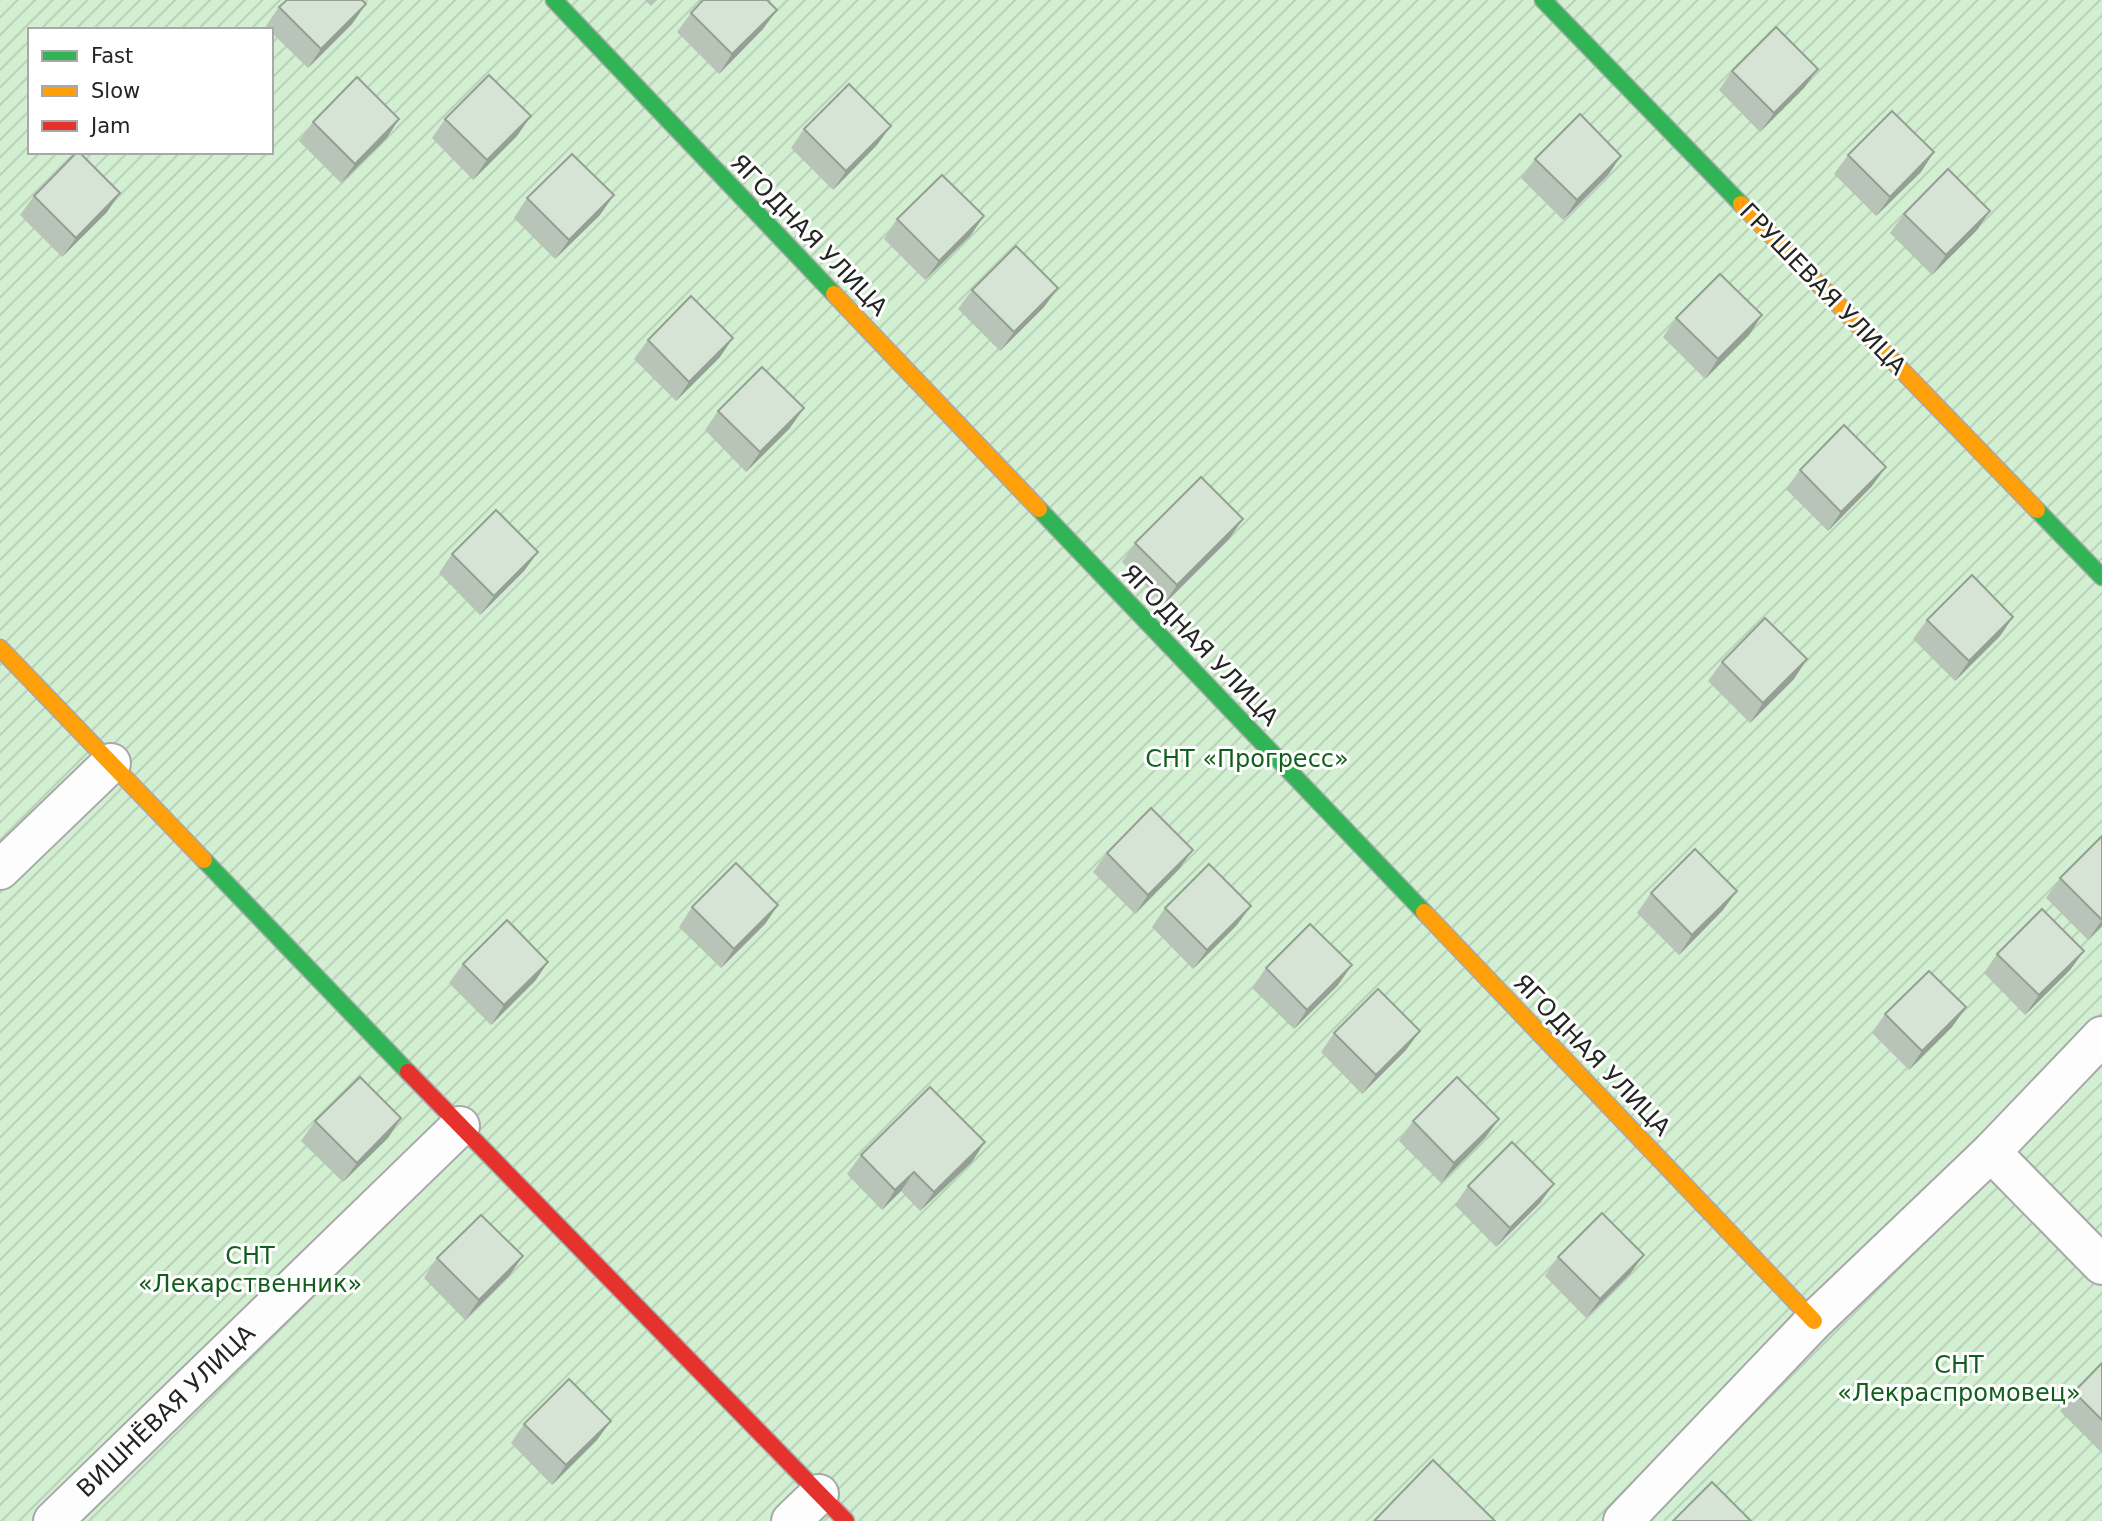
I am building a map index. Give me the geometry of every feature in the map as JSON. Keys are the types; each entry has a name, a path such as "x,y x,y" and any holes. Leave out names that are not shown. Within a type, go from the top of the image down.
{"street":[{"name":"ЯГОДНАЯ УЛИЦА","path":"554,0 1814,1321"},
{"name":"ГРУШЕВАЯ УЛИЦА","path":"1543,0 2102,577"},
{"path":"0,648 460,1126 846,1521"},
{"path":"0,870 111,763"},
{"path":"1623,1521 1814,1321 1992,1152 2102,1036"},
{"name":"ВИШНЁВАЯ УЛИЦА","path":"53,1521 460,1126"},
{"path":"1992,1152 2102,1265"},
{"path":"791,1521 819,1494"}],"green space":[{"name":"СНТ «Прогресс»","path":"0,0 2102,0 2102,1521 0,1521"}],"building":[{"path":"287,0 362,0 366,4 321,49 279,7"},
{"path":"703,0 767,0 777,10 732,54 691,13"},
{"path":"1776,27 1818,69 1774,113 1732,71"},
{"path":"489,75 531,116 487,160 445,119"},
{"path":"357,77 399,119 355,164 313,122"},
{"path":"849,84 891,126 846,171 804,129"},
{"path":"1892,111 1934,152 1890,197 1848,155"},
{"path":"1580,114 1621,156 1577,200 1535,159"},
{"path":"75,154 81,154 120,193 76,238 34,196"},
{"path":"572,154 614,195 569,240 527,198"},
{"path":"1948,169 1990,211 1946,255 1904,214"},
{"path":"942,175 984,216 939,261 897,219"},
{"path":"1016,246 1058,288 1014,332 972,290"},
{"path":"1720,274 1762,315 1718,359 1676,318"},
{"path":"691,296 733,338 689,382 648,340"},
{"path":"762,367 804,408 760,452 718,411"},
{"path":"1844,425 1886,467 1841,512 1800,470"},
{"path":"1201,477 1243,519 1177,585 1135,543"},
{"path":"496,510 538,552 494,596 452,554"},
{"path":"1972,575 2013,617 1969,661 1927,620"},
{"path":"1765,618 1807,659 1763,703 1722,662"},
{"path":"1151,808 1193,850 1148,895 1107,853"},
{"path":"2102,836 2102,920 2060,878"},
{"path":"1695,849 1737,891 1692,935 1651,893"},
{"path":"736,863 778,905 734,949 692,907"},
{"path":"1209,864 1251,906 1207,950 1165,908"},
{"path":"2042,909 2084,951 2039,995 1997,954"},
{"path":"507,920 548,962 504,1005 463,964"},
{"path":"1310,924 1352,965 1307,1010 1266,968"},
{"path":"1929,971 1966,1007 1922,1051 1885,1014"},
{"path":"1378,989 1420,1031 1376,1075 1334,1033"},
{"path":"360,1077 401,1118 357,1163 315,1121"},
{"path":"1457,1077 1499,1119 1454,1163 1413,1121"},
{"path":"930,1087 985,1142 934,1192 914,1172 895,1190 861,1155"},
{"path":"1512,1142 1554,1184 1510,1228 1468,1186"},
{"path":"1602,1213 1644,1255 1600,1299 1558,1257"},
{"path":"481,1215 523,1256 479,1300 437,1258"},
{"path":"2102,1363 2102,1420 2074,1392"},
{"path":"569,1379 611,1421 566,1465 524,1424"},
{"path":"1433,1460 1495,1521 1374,1521"},
{"path":"1712,1482 1751,1521 1673,1521"}],"traffic: fast":[{"path":"554,0 834,294"},
{"path":"1543,0 1741,204"},
{"path":"1039,509 1424,912"},
{"path":"2037,510 2102,577"},
{"path":"204,860 408,1072"}],"traffic: slow":[{"path":"1741,204 2037,510"},
{"path":"834,294 1039,509"},
{"path":"0,648 204,860"},
{"path":"1424,912 1814,1321"}],"traffic: jam":[{"path":"408,1072 846,1521"}],"park label":[{"name":"СНТ «Лекарственник»","path":"250,1270"},
{"name":"СНТ «Лекраспромовец»","path":"1959,1379"}]}
